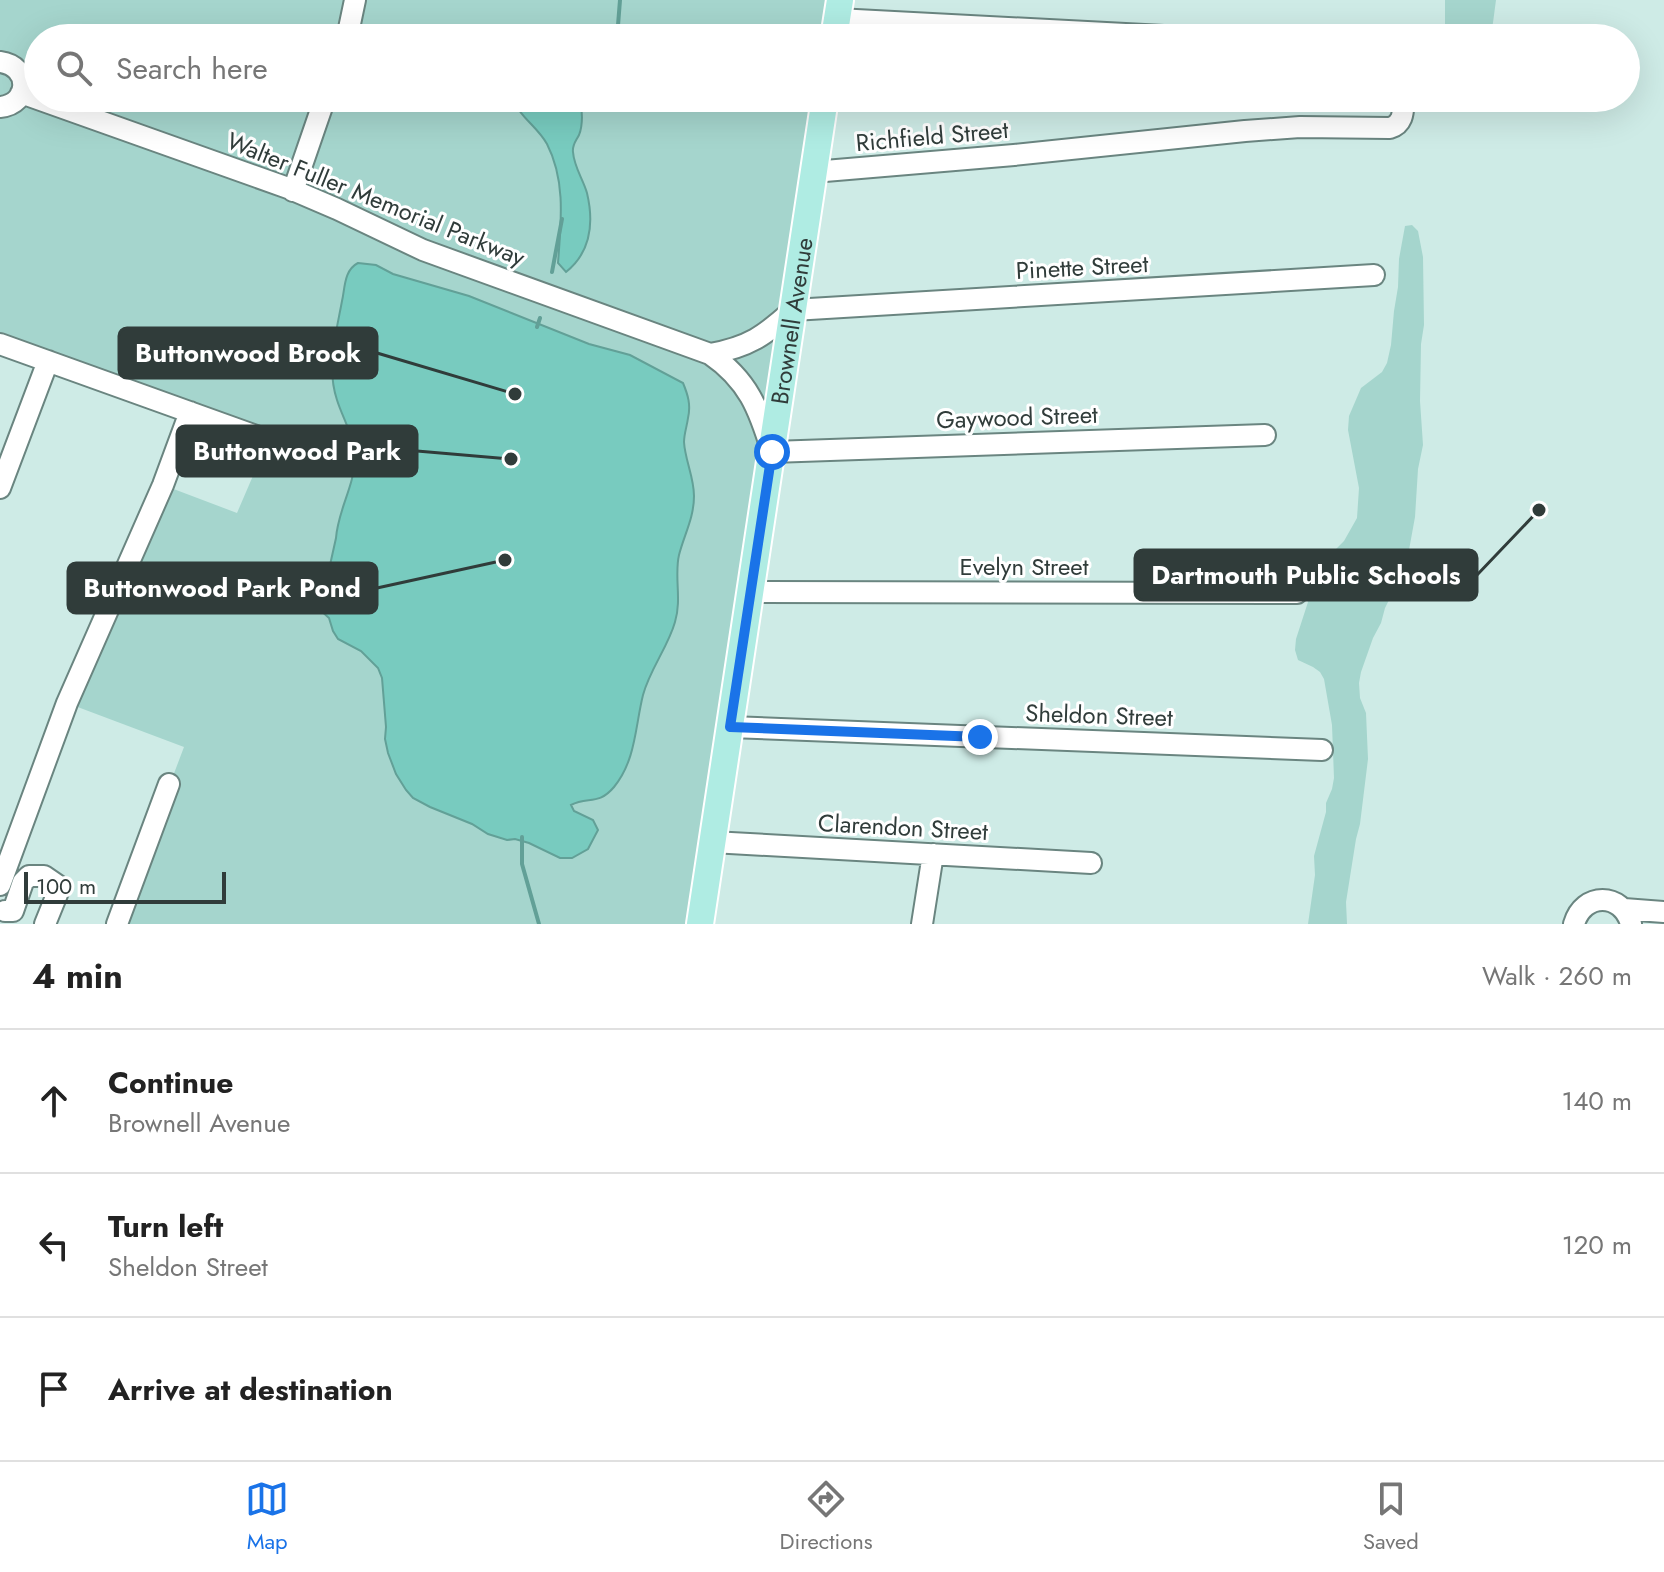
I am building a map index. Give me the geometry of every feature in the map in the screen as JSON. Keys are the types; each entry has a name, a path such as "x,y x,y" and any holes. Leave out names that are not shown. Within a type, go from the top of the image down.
{"main road":[{"name":"Brownell Avenue","path":"700,924 823,112"}],"street":[{"path":"350,24 355,0"},
{"path":"837,19 933,24"},
{"path":"0,62 12,65 21,74 23,86 14,103 0,107"},
{"name":"Walter Fuller Memorial Parkway","path":"74,112 293,191 423,250 710,354 729,368 746,389 759,412 772,452"},
{"path":"293,191 320,112"},
{"name":"Richfield Street","path":"813,172 1287,128 1390,128 1401,121 1402,112"},
{"name":"Pinette Street","path":"793,310 1374,275"},
{"path":"710,354 752,342 793,310"},
{"path":"0,344 259,437"},
{"path":"0,488 48,361"},
{"path":"0,885 67,703 163,485 190,412"},
{"name":"Gaywood Street","path":"772,452 1265,435"},
{"name":"Evelyn Street","path":"751,592 1297,593"},
{"name":"Sheldon Street","path":"730,727 1322,750"},
{"path":"117,924 169,784"},
{"name":"Clarendon Street","path":"712,842 1091,863"},
{"path":"922,924 933,854"},
{"path":"4,919 21,870 7,864"},
{"path":"4,919 13,911 23,882 29,876 44,876 60,887 45,924"},
{"path":"1574,924 1580,910 1597,901 1616,903 1628,917 1664,912"}],"shaded area":[{"path":"0,0 832,0 828,24 24,24 24,112 815,112 691,924 117,924 184,747 67,703 163,485 237,513 268,441 0,337"},
{"path":"1445,0 1496,0 1493,24 1445,24"},
{"path":"520,112 582,112 573,152 587,193 590,226 581,255 566,272 558,263 560,187 553,158 543,138"},
{"path":"1412,225 1418,231 1423,257 1424,325 1420,401 1423,445 1415,517 1401,576 1373,638 1359,683 1360,698 1366,713 1368,759 1346,902 1347,924 1308,924 1315,875 1314,856 1334,778 1332,725 1324,679 1320,672 1298,660 1296,639 1308,602 1310,573 1344,541 1357,518 1359,488 1348,430 1349,416 1361,388 1382,372 1387,363 1399,259 1405,226"},
{"path":"358,263 376,265 393,274 469,296 589,344 630,355 683,383 685,387 689,409 684,442 693,482 694,504 678,563 675,622 646,685 634,743 621,777 603,797 571,805 574,811 593,820 598,830 588,849 572,858 560,858 529,843 488,834 413,798 396,774 388,753 382,678 378,668 361,651 338,639 329,618 320,610 354,469 353,444 337,400 332,363 346,280 350,270"}],"waterway":[{"path":"618,24 620,0"},
{"path":"552,272 562,219"},
{"path":"537,327 540,318"},
{"path":"522,837 522,864 539,924"}],"place":[{"name":"Buttonwood Brook","path":"515,394"},
{"name":"Buttonwood Park","path":"511,459"},
{"name":"Dartmouth Public Schools","path":"1539,510"},
{"name":"Buttonwood Park Pond","path":"505,560"}],"route":[{"path":"772,452 730,727 980,737"}]}
